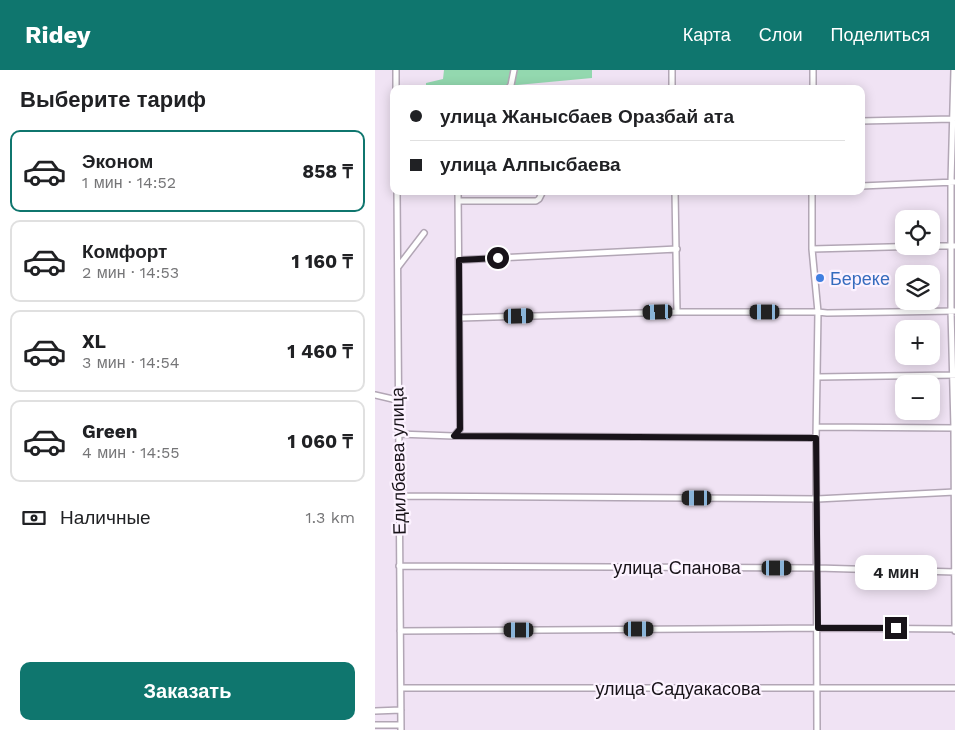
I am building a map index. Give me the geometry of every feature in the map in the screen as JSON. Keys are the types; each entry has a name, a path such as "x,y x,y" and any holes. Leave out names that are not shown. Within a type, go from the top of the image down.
{"street":[{"path":"396,70 396,85"},
{"path":"511,85 514,70"},
{"path":"672,70 672,85"},
{"path":"813,70 813,85"},
{"path":"400,631 818,628 955,630 954,70"},
{"path":"865,121 953,119"},
{"path":"865,186 953,182"},
{"name":"Едилбаева улица","path":"397,195 397,400 401,728"},
{"path":"454,436 460,429 458,195"},
{"path":"458,201 536,201 541,195"},
{"path":"675,195 677,312"},
{"path":"812,195 811,249 818,312 816,438 817,730"},
{"path":"397,267 424,233"},
{"path":"940,246 953,246"},
{"path":"811,249 895,247"},
{"path":"459,260 677,249"},
{"path":"460,318 677,312 827,313 953,311"},
{"path":"818,377 954,375"},
{"path":"375,395 397,400"},
{"path":"817,426 954,428"},
{"path":"398,434 816,438"},
{"path":"399,496 817,499 955,492"},
{"name":"улица Спанова","path":"399,566 817,568 955,572"},
{"name":"улица Садуакасова","path":"401,688 955,688"},
{"path":"375,711 401,710"},
{"path":"375,725 401,728"}],"green space":[{"path":"444,70 592,70 592,78 517,85 426,85 426,83 443,79"}],"place":[{"name":"Береке","path":"820,278"}],"route":[{"path":"498,258 459,260 460,429 454,436 816,438 818,628 896,628"}]}
